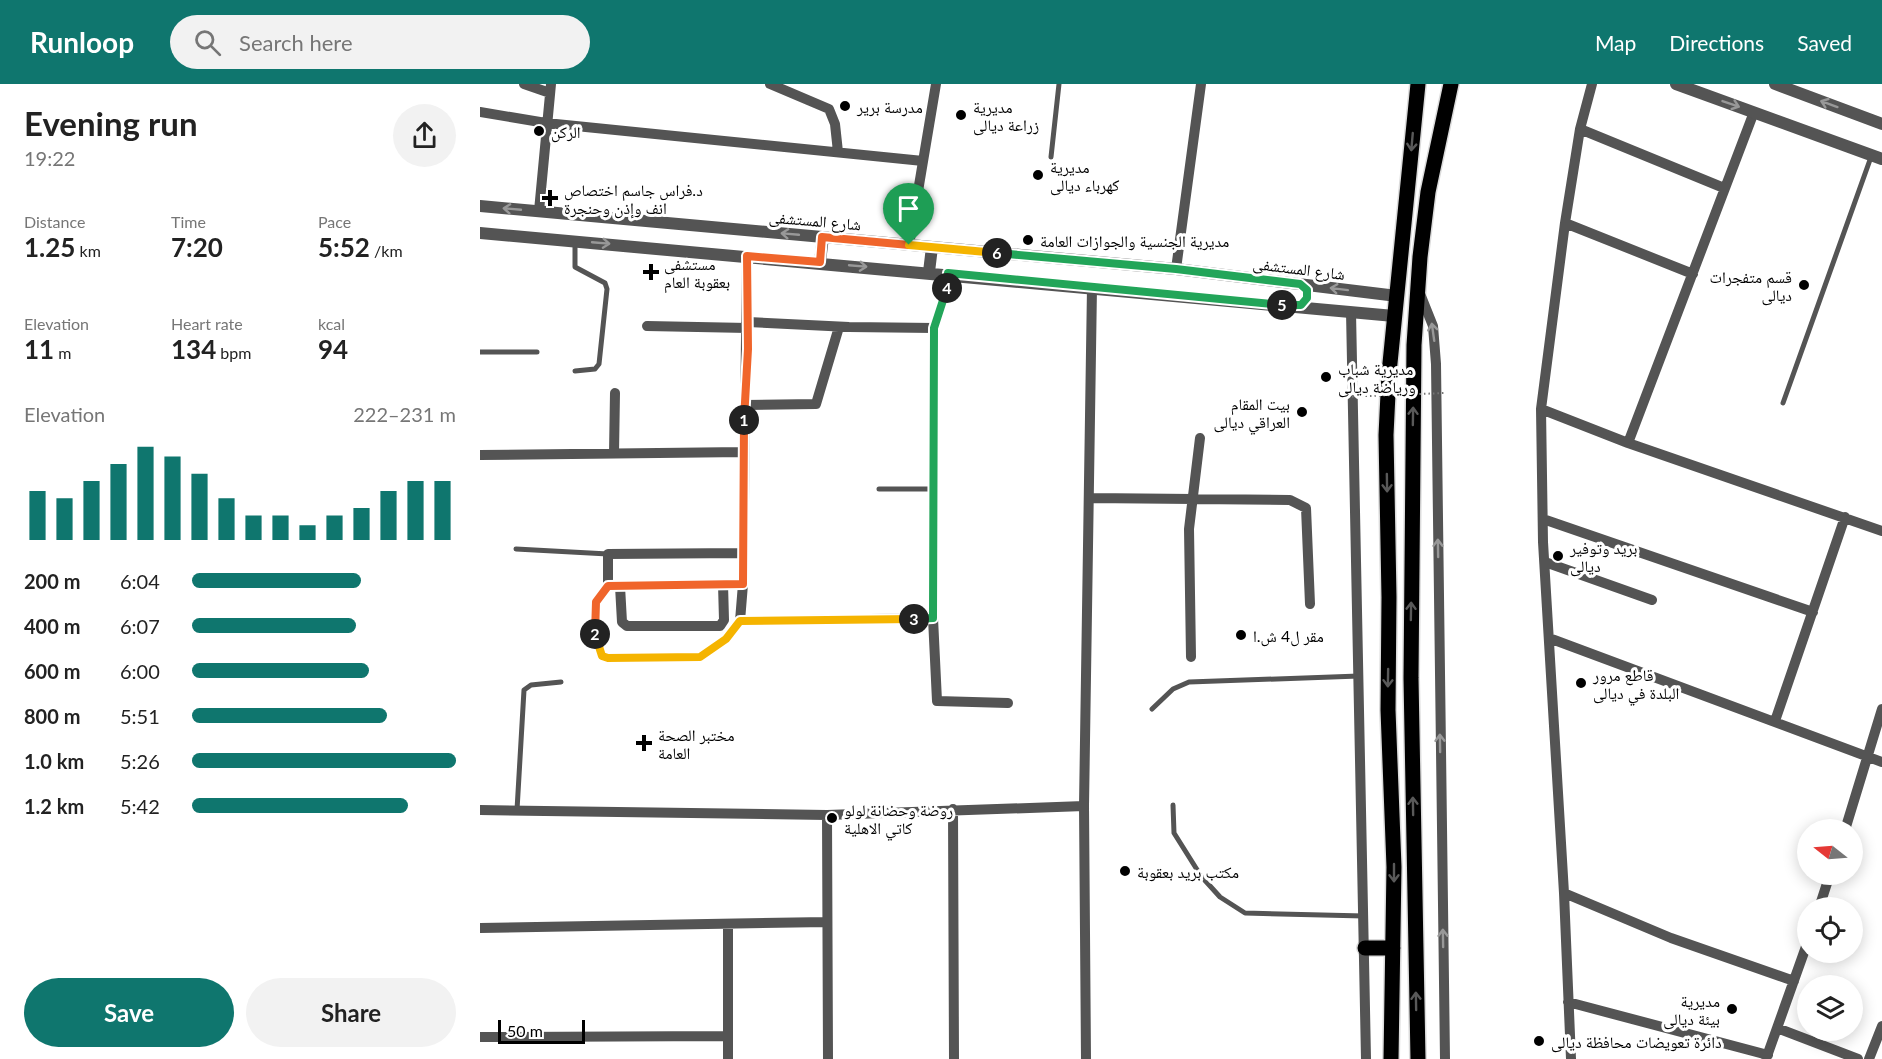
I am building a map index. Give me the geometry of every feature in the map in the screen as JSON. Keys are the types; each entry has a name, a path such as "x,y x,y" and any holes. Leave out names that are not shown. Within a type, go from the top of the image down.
{"main road":[{"path":"1391,1059 1394,867 1388,710 1389,597 1386,435 1394,316 1419,84"},
{"path":"1440,84 1445,113"},
{"path":"1418,1059 1411,678 1414,345 1428,192 1451,84"},
{"path":"1365,948 1393,948"}],"street":[{"path":"524,84 550,89 539,211"},
{"path":"771,84 829,109 835,124 838,152"},
{"path":"909,245 936,84"},
{"path":"1176,269 1201,84"},
{"path":"1571,1059 1543,519 1541,409 1565,223 1580,129 1592,84"},
{"path":"1676,84 1877,157"},
{"path":"1775,84 1882,124"},
{"path":"480,112 546,123 923,160"},
{"path":"1628,443 1754,112"},
{"path":"1580,129 1724,188"},
{"name":"شارع المستشفى","path":"480,206 1176,269 1397,296"},
{"path":"1565,223 1693,274"},
{"path":"480,233 948,273 1394,316"},
{"path":"820,262 822,237"},
{"path":"929,272 932,247"},
{"path":"747,256 748,325 743,584 740,621 933,618"},
{"path":"948,273 946,291 934,328 933,618 937,701 1008,703"},
{"path":"1297,306 1307,298 1307,290 1300,284"},
{"path":"1418,286 1433,326 1436,364 1445,1059"},
{"path":"1086,1059 1084,806 1092,287"},
{"path":"1351,312 1366,1059"},
{"path":"647,326 934,328"},
{"path":"745,405 816,404 839,327"},
{"path":"614,453 615,393"},
{"path":"1541,409 1628,443 1882,531"},
{"path":"1191,657 1189,530 1200,438"},
{"path":"480,455 744,452"},
{"path":"1089,498 1193,501 1290,500 1306,508 1310,604"},
{"path":"1775,720 1845,517"},
{"path":"1543,519 1813,612"},
{"path":"743,553 608,554 608,586 743,584"},
{"path":"1545,562 1652,600"},
{"path":"620,586 622,622 627,626 720,626 724,620 723,584"},
{"path":"1549,638 1775,720 1882,762"},
{"path":"1849,819 1882,709"},
{"path":"480,810 827,815 1084,806"},
{"path":"953,809 954,1059"},
{"path":"827,815 828,1059"},
{"path":"1564,893 1671,938 1794,981"},
{"path":"480,928 728,926 827,922"},
{"path":"728,926 728,1059"},
{"path":"1568,1002 1767,1057 1800,963"},
{"path":"1777,1028 1858,1059"},
{"path":"1869,1059 1881,1030"},
{"path":"480,1037 728,1036"}],"lane":[{"path":"1051,158 1059,84"},
{"path":"1783,403 1877,157"},
{"path":"575,241 576,267 605,283 607,289 599,364 595,369 575,371"},
{"path":"480,352 537,352"},
{"path":"879,489 934,489"},
{"path":"516,549 608,554"},
{"path":"608,586 596,602 595,633 602,656 608,658 700,657 726,639 740,621"},
{"path":"1152,709 1173,689 1189,682 1359,676"},
{"path":"517,810 524,690 526,686 561,682"},
{"path":"1173,805 1174,833 1201,876 1220,897 1245,913 1364,916"}],"path":[{"path":"1343,397 1445,393"}],"place":[{"name":"مدرسة برير","path":"845,106"},
{"name":"مديرية زراعة ديالى","path":"961,115"},
{"name":"الركن","path":"539,131"},
{"name":"مديرية كهرباء ديالى","path":"1038,175"},
{"name":"د.فراس جاسم اختصاص انف وإذن وحنجرة","path":"550,198"},
{"name":"مديرية الجنسية والجوازات العامة","path":"1028,240"},
{"name":"مستشفى بعقوبة العام","path":"651,272"},
{"name":"قسم متفجرات ديالى","path":"1804,285"},
{"name":"مديرية شباب ورياضة ديالى","path":"1326,377"},
{"name":"بيت المقام العراقي ديالى","path":"1302,412"},
{"name":"بريد وتوفير ديالى","path":"1558,556"},
{"name":"مقر ل4 ش.ا","path":"1241,635"},
{"name":"قاطع مرور البلدة في ديالى","path":"1581,683"},
{"name":"مختبر الصحة العامة","path":"644,743"},
{"name":"روضة وحضانة لولو كاتي الاهلية","path":"832,818"},
{"name":"مكتب بريد بعقوبة","path":"1125,871"},
{"name":"مديرية بيئة ديالى","path":"1732,1009"},
{"name":"دائرة تعويضات محافظة ديالى","path":"1539,1041"}],"route":[{"path":"822,237 909,245 1176,269 1300,284 1304,286 1308,294 1305,303 1297,306 948,273 946,291 934,328 933,618 740,621 726,639 708,654 700,657 608,658 602,656 595,633 596,602 608,586 743,584 744,422 748,349 747,256 820,262 822,237"}]}
